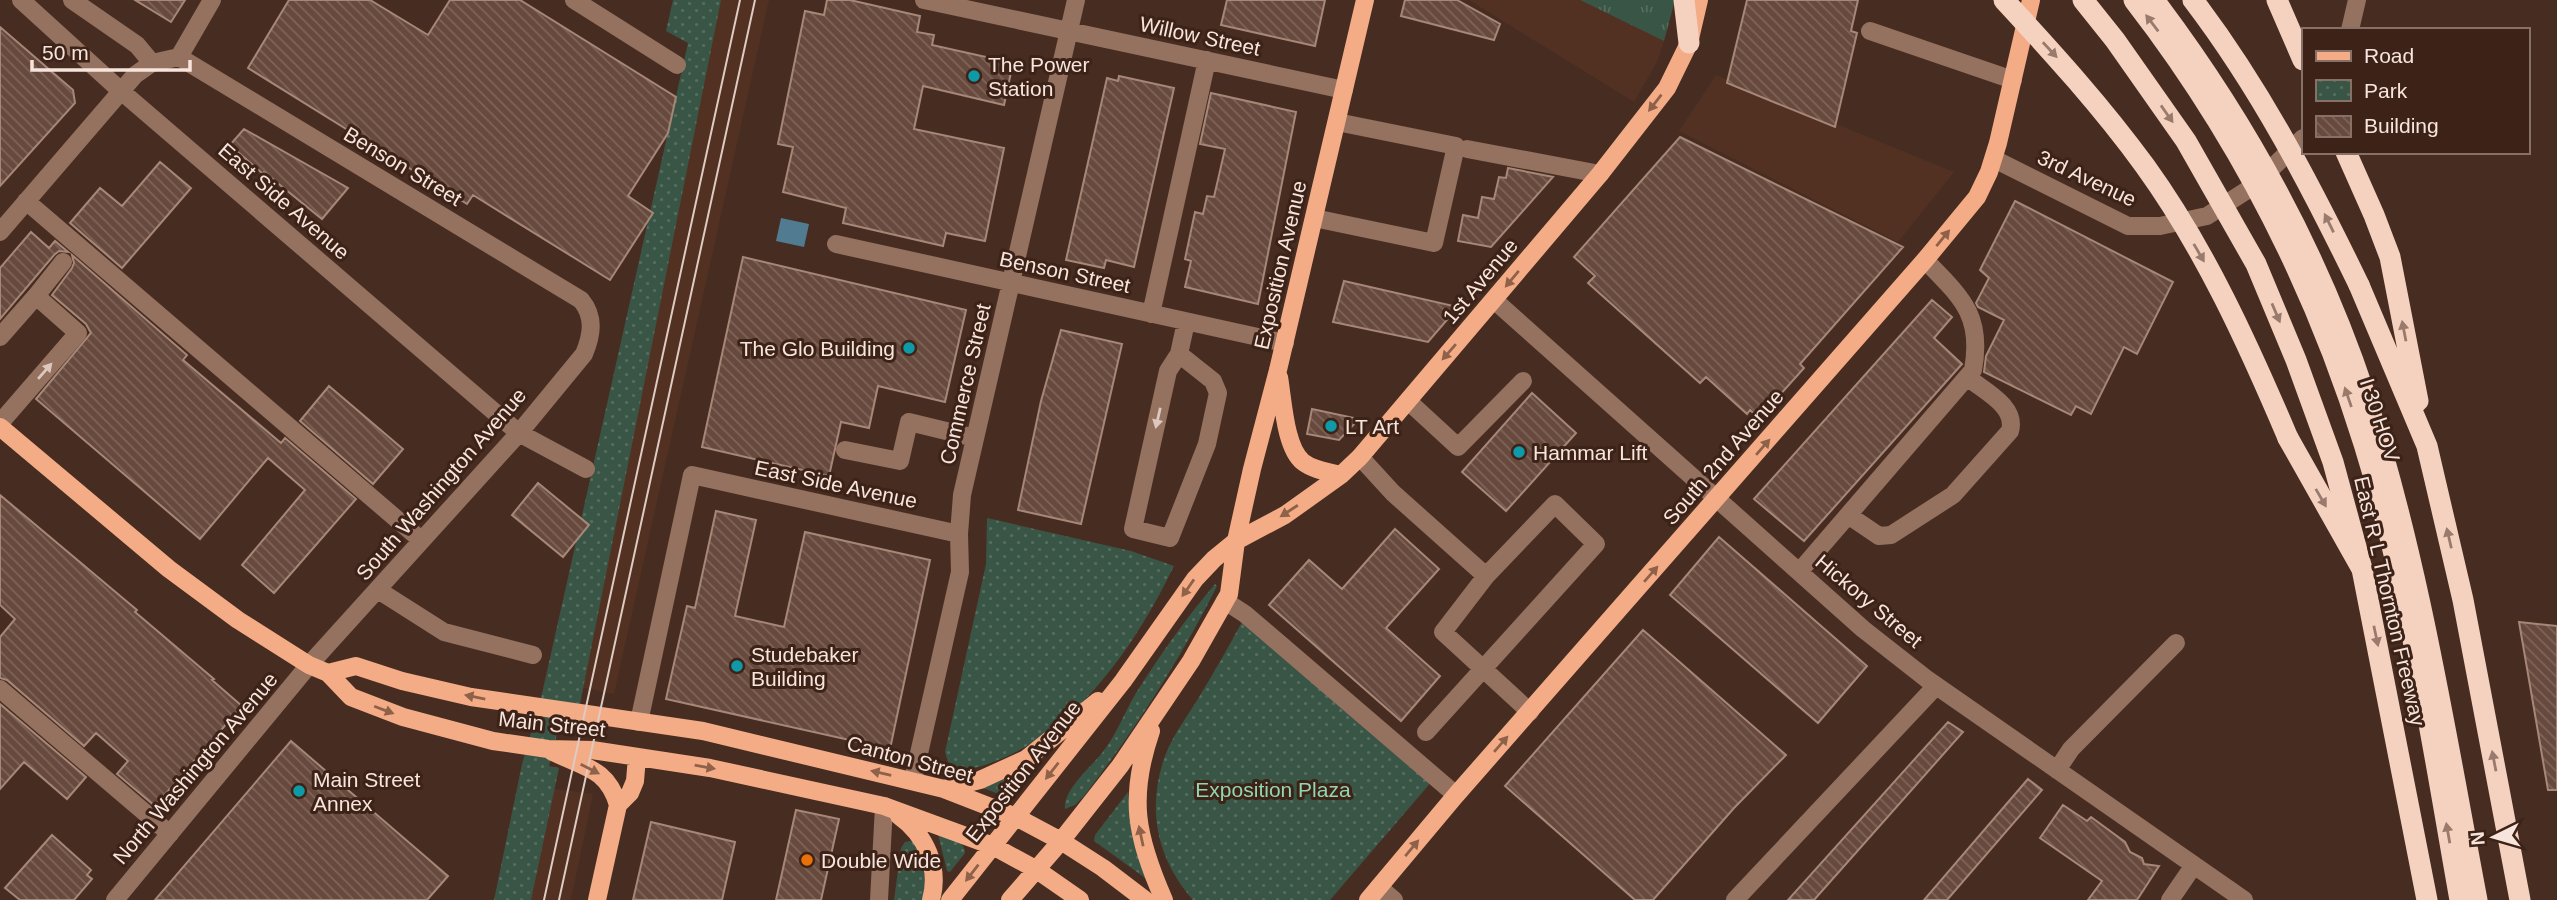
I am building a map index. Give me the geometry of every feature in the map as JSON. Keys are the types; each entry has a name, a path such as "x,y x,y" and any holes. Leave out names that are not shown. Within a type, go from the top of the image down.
{"highway":[{"path":"1684,0 1689,43"},
{"path":"2004,0 2083,87 2146,167 2183,225 2216,282 2255,360 2288,438 2362,569"},
{"name":"East R L Thornton Freeway","path":"2082,0 2115,40 2186,141 2256,264 2297,360 2333,462 2362,569 2427,900"},
{"name":"I 30 HOV","path":"2134,0 2185,69 2273,216 2323,327 2342,378 2364,445 2402,592 2460,900"},
{"name":"I 30 HOV","path":"2154,0 2207,75 2267,173 2318,277 2355,369 2386,465 2405,540 2477,900"},
{"path":"2193,0 2260,98 2312,187 2359,285 2427,446"},
{"path":"2277,0 2302,58"},
{"path":"2347,154 2390,257 2427,446 2463,600 2520,900"}],"main road":[{"name":"Exposition Avenue","path":"1010,900 1120,766 1191,661 1228,594 1252,469 1285,343 1365,0"},
{"name":"1st Avenue","path":"1237,541 1285,514 1340,475 1360,457 1408,401 1600,174 1667,88 1689,43 1699,0"},
{"name":"South 2nd Avenue","path":"1373,894 1456,795 1718,498 1977,197 1994,159 2031,0"},
{"path":"1278,370 1287,431 1296,454 1304,463 1340,475"},
{"name":"Main Street","path":"0,425 169,569 238,620 309,666 328,673 351,697 403,717 493,741 637,757"},
{"name":"Exposition Avenue","path":"950,900 1123,681 1195,579 1237,541"},
{"name":"Main Street","path":"328,673 356,666 402,681 471,697 639,722"},
{"path":"944,789 980,780 1026,759 1123,681"},
{"path":"1158,710 1141,762 1137,789 1139,825 1147,861 1164,900"},
{"name":"Canton Street","path":"639,722 703,731 944,789 1016,817 1061,841 1103,868 1144,900"},
{"path":"548,749 599,773 609,784 618,805"},
{"path":"597,900 618,805 630,793 635,781 637,757 710,768 884,806 993,846 1037,870 1080,900"},
{"path":"884,806 906,821 919,835 928,852 935,888 931,900"}],"street":[{"name":"East Side Avenue","path":"21,0 121,91 519,433 586,469"},
{"path":"51,25 71,0 137,45 152,63"},
{"path":"0,232 135,75 152,63 178,57 212,0"},
{"path":"574,0 677,65"},
{"name":"Willow Street","path":"924,0 953,3 1068,31 1344,90"},
{"name":"Commerce Street","path":"913,780 960,572 962,495 1076,0"},
{"path":"2350,28 2357,0"},
{"path":"1870,31 2013,80"},
{"name":"Benson Street","path":"178,57 581,300 590,310 591,324"},
{"path":"1151,314 1207,61"},
{"path":"1314,218 1434,243 1455,146 1337,122"},
{"name":"3rd Avenue","path":"1994,159 2128,226 2160,226 2207,216 2252,187 2302,139"},
{"path":"1467,149 1600,174"},
{"path":"26,201 421,541"},
{"name":"Benson Street","path":"836,244 1285,343"},
{"path":"1798,572 1973,370 1977,349 1975,327 1966,306 1925,260"},
{"path":"0,337 63,262"},
{"path":"0,425 78,333 36,296"},
{"name":"Hickory Street","path":"1493,300 1863,629 1936,686 2244,900"},
{"path":"1179,354 1213,381 1218,393 1207,444 1170,538 1133,529 1168,372 1179,354 1186,322"},
{"name":"South Washington Avenue","path":"309,666 519,433 584,354 590,341 591,324"},
{"path":"1848,515 1879,536 1891,535 1953,495 2010,431 2013,422 2006,407 1967,377"},
{"path":"1408,401 1458,447 1523,381"},
{"path":"845,450 900,461 909,422 975,438"},
{"path":"1360,457 1393,493 1486,576"},
{"name":"East Side Avenue","path":"639,722 692,475 959,534"},
{"path":"1426,732 1482,669 1596,544 1555,504 1486,576 1443,632 1482,669 1530,712"},
{"path":"378,590 444,632 533,655"},
{"path":"1225,601 1245,614 1456,795"},
{"path":"2057,770 2071,749 2176,643"},
{"name":"North Washington Avenue","path":"115,900 309,666"},
{"path":"1735,900 1936,686"},
{"path":"0,689 170,834"},
{"path":"879,900 884,806"},
{"path":"2170,900 2194,865"},
{"path":"1373,894 1394,900"}],"shaded area":[{"path":"719,0 769,0 614,694 574,686"},
{"path":"1469,0 1580,0 1664,41 1658,60 1634,102"},
{"path":"1716,75 1954,172 1898,242 1679,131"},
{"path":"549,788 593,794 571,900 527,900"}],"green space":[{"path":"673,0 721,0 580,704 565,702 549,766 559,768 531,900 494,900 522,764 541,698 688,43 666,31"},
{"path":"1580,0 1675,0 1664,41"},
{"path":"987,518 1131,551 1174,566 1142,625 1101,682 1078,707 1024,748 976,768 964,768 948,762 945,752 986,564"},
{"path":"1215,584 1217,586 1188,641 1139,720 1084,796 1075,805 1065,809 1068,794 1107,746 1154,665"},
{"name":"Exposition Plaza","path":"1242,622 1433,780 1330,900 1193,900 1171,868 1163,850 1158,832 1156,795 1165,756"},
{"path":"1030,771 1009,796 983,788"},
{"path":"1128,792 1133,837 1148,880 1094,841 1095,835"},
{"path":"938,834 956,840 964,849 965,853 950,872 947,871"},
{"path":"910,841 917,849 924,870 922,900 894,900 901,848 905,842"}],"water":[{"path":"781,218 809,224 804,247 776,241"}],"building":[{"path":"135,0 185,0 171,22"},
{"path":"289,0 370,0 428,35 450,0 520,0 676,97 668,133 628,196 653,213 610,280 473,195 467,204 248,68"},
{"path":"827,0 850,0 920,16 917,32 934,35 932,45 1013,63 1004,105 923,86 914,129 1004,148 985,241 946,233 943,246 843,223 846,208 783,192 793,147 778,144 805,11 824,15"},
{"path":"1227,0 1325,0 1315,46 1221,25"},
{"path":"1405,0 1457,0 1500,24 1494,40 1401,16"},
{"path":"1747,0 1858,0 1851,31 1857,33 1835,127 1727,83"},
{"path":"0,27 73,90 75,103 0,186"},
{"path":"1119,76 1174,88 1134,267 1106,260 1104,268 1066,260 1107,78 1118,81"},
{"path":"1211,93 1296,112 1258,304 1185,287 1191,261 1185,259 1195,212 1203,214 1207,196 1214,197 1225,149 1200,144"},
{"path":"244,129 348,188 322,219 230,145"},
{"path":"1680,137 1903,247 1800,364 1804,368 1759,418 1750,410 1747,414 1706,377 1700,383 1588,283 1595,276 1574,257"},
{"path":"160,162 191,188 122,268 70,223 100,188 122,206"},
{"path":"1508,168 1553,177 1491,247 1458,241 1463,215 1478,218 1482,197 1494,199 1499,177 1506,178"},
{"path":"2015,201 2173,282 2137,354 2124,347 2091,414 2076,406 2071,415 1984,372 1986,356 2004,320 1978,307 1976,303 1989,278 1980,270"},
{"path":"31,232 49,248 55,241 68,252 59,251 54,255 0,319 0,268"},
{"path":"72,255 187,355 183,360 281,443 285,438 356,499 274,593 242,565 305,490 268,458 200,539 36,399 91,333 86,324 52,295 72,268"},
{"path":"743,257 966,310 945,402 878,386 869,428 841,422 829,476 702,447"},
{"path":"1344,281 1458,307 1428,342 1333,322"},
{"path":"1932,300 1952,317 1934,338 1962,364 1804,541 1754,499"},
{"path":"1061,330 1122,344 1081,524 1018,510 1041,401"},
{"path":"329,386 403,449 373,484 300,421"},
{"name":"Hammar Lift","path":"1532,393 1576,433 1506,511 1462,472"},
{"name":"LT Art","path":"1312,409 1359,419 1339,440 1307,434"},
{"path":"538,483 589,525 563,557 512,515"},
{"path":"0,495 137,610 135,612 242,706 155,806 117,774 128,761 96,733 84,746 7,680 0,678 0,637 15,619 0,605"},
{"path":"716,511 756,520 735,616 784,627 805,532 930,560 890,749 666,699 687,606 695,608"},
{"path":"1395,529 1439,569 1386,628 1440,676 1401,721 1269,605 1309,560 1342,589"},
{"path":"1719,537 1867,666 1818,723 1670,595"},
{"path":"2519,622 2557,626 2557,790 2548,790"},
{"path":"1643,630 1786,755 1734,808 1653,900 1635,900 1505,786"},
{"path":"0,704 86,777 67,799 24,762 0,789"},
{"path":"1948,722 1963,732 1814,900 1788,900"},
{"name":"Main Street Annex","path":"291,741 448,876 427,900 155,900"},
{"path":"2028,779 2042,790 1947,900 1924,900"},
{"path":"2063,805 2087,821 2091,817 2125,842 2130,852 2142,858 2144,864 2159,866 2137,900 2088,900 2102,881 2040,838"},
{"name":"Double Wide","path":"796,810 839,819 821,900 776,900"},
{"path":"651,822 735,842 722,900 633,900"},
{"path":"52,835 91,870 87,875 92,879 74,900 20,900 5,888"}],"tram line":[{"path":"544,900 740,0"},
{"path":"559,900 755,0"}],"place":[{"name":"The Power Station","path":"974,76"},
{"name":"The Glo Building","path":"909,348"},
{"name":"LT Art","path":"1331,426"},
{"name":"Hammar Lift","path":"1519,452"},
{"name":"Studebaker Building","path":"737,666"},
{"name":"Main Street Annex","path":"299,791"},
{"name":"Double Wide","path":"807,860"}]}
